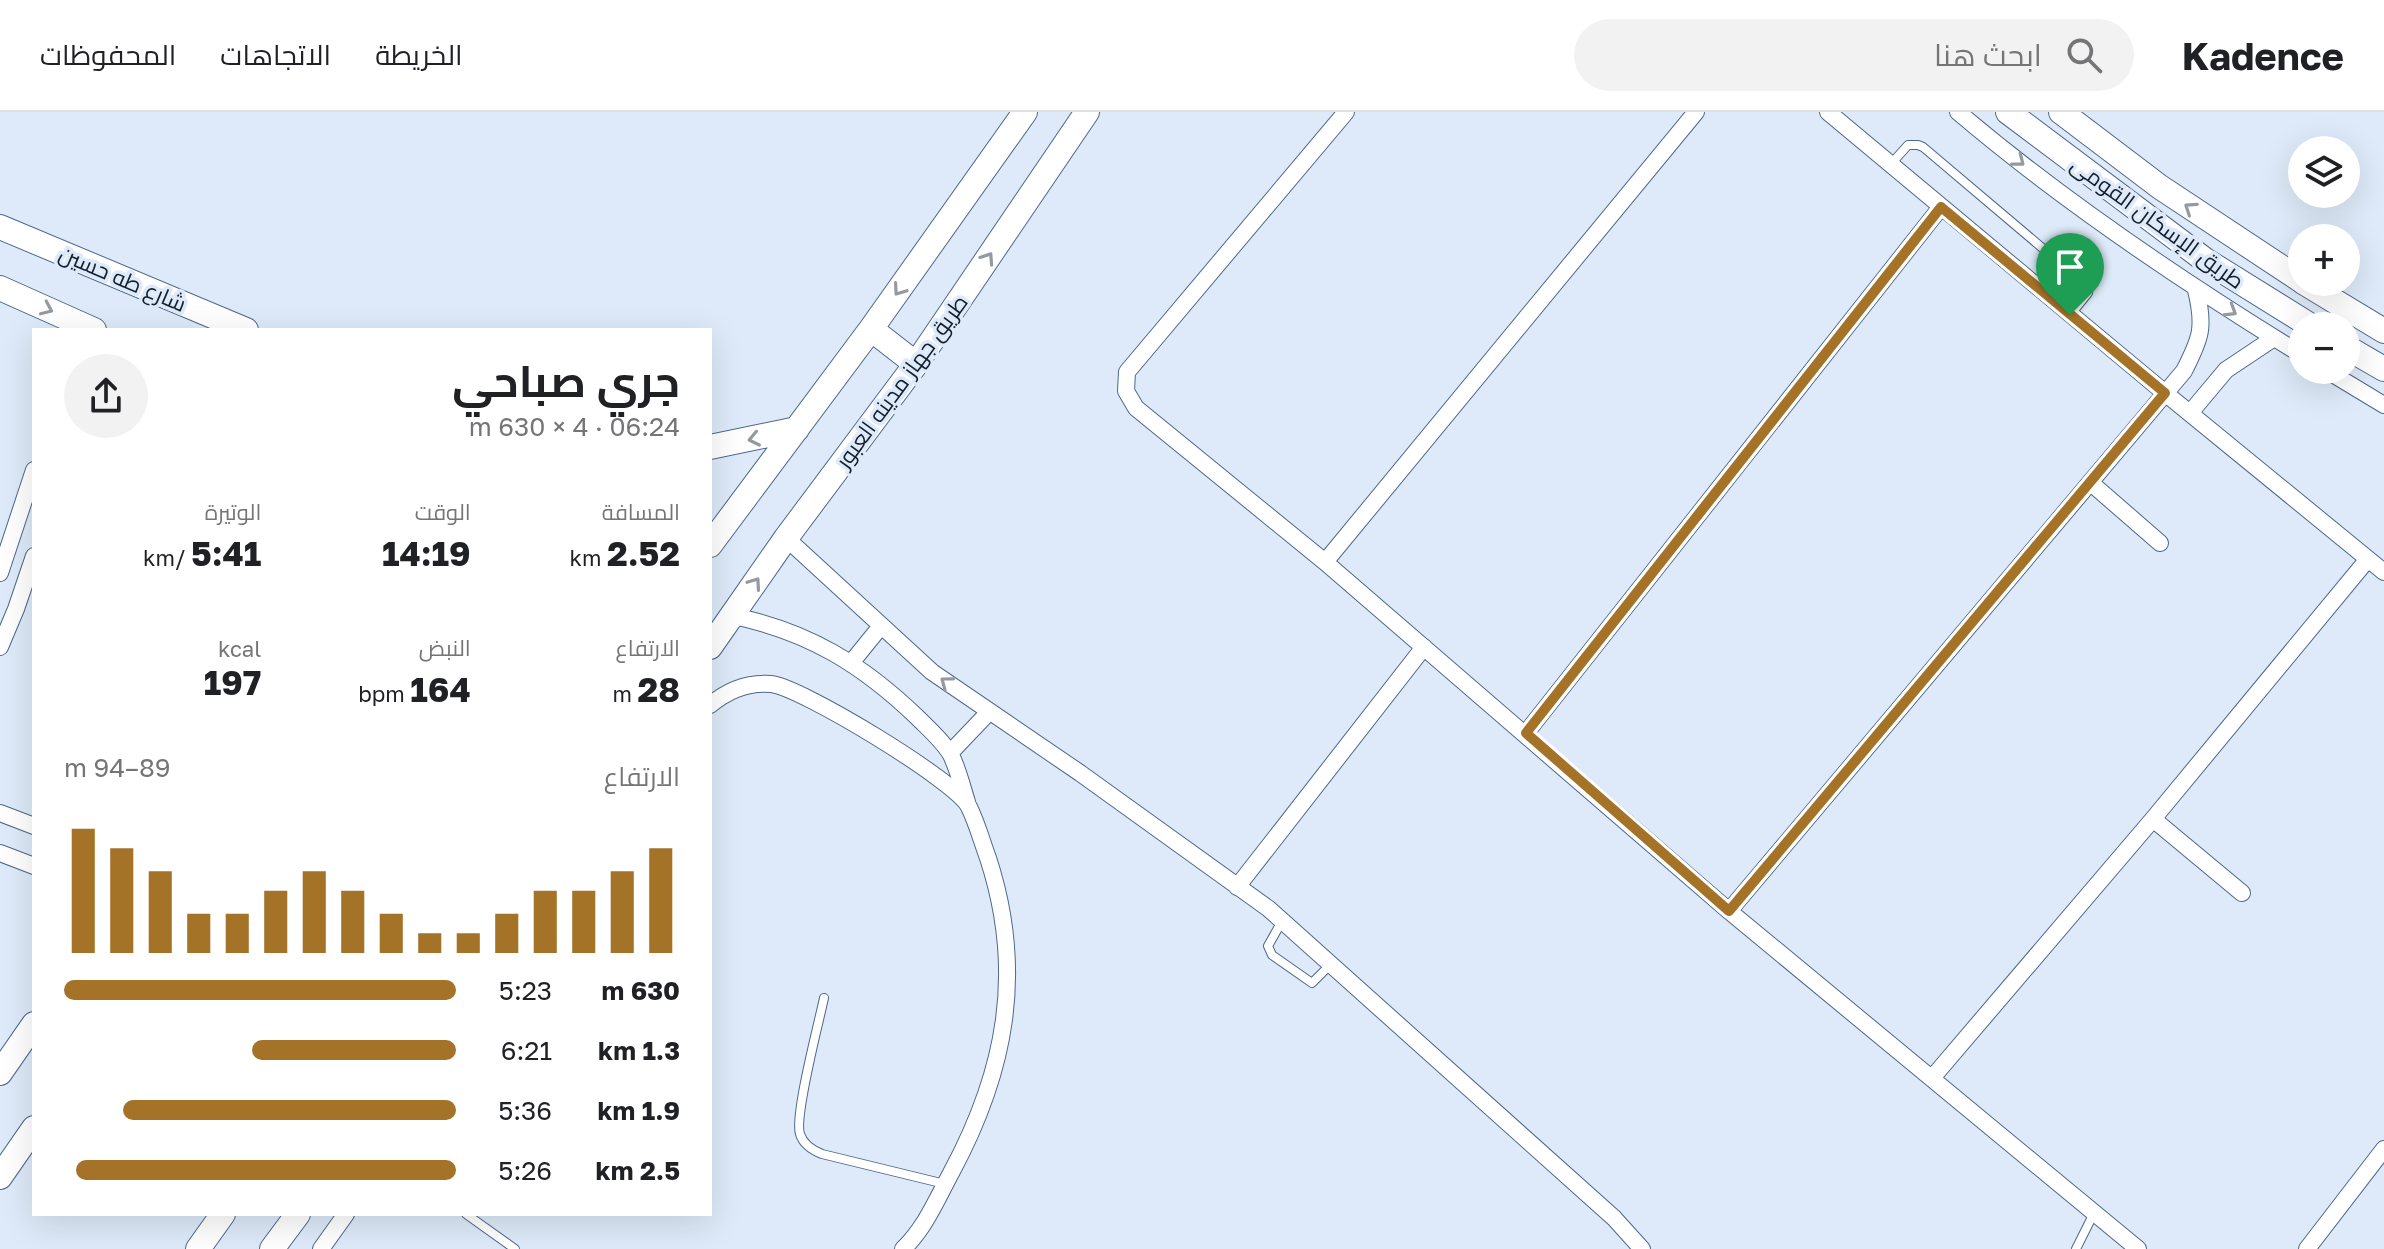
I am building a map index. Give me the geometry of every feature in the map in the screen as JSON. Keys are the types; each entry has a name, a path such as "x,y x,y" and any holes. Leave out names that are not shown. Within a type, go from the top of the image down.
{"main road":[{"path":"712,542 871,329 1025,112"},
{"name":"طريق جهاز مدينه العبور","path":"712,644 786,538 916,364 1087,112"},
{"name":"طريق الإسكان القومى","path":"2008,112 2205,260 2289,312"},
{"name":"طريق الإسكان القومى","path":"2061,112 2160,187 2288,272"},
{"name":"شارع طه حسين","path":"0,227 241,328"},
{"path":"0,288 87,328"},
{"name":"طريق الإسكان القومى","path":"2326,296 2384,331"},
{"path":"871,329 916,364"},
{"path":"2360,355 2384,369"},
{"path":"712,447 797,429"},
{"path":"0,1073 32,1027"},
{"path":"0,1177 32,1131"},
{"path":"198,1249 222,1216"},
{"path":"272,1249 297,1216"}],"street":[{"path":"1346,112 1127,372 1126,391 1136,408 1325,562 1729,911 2138,1249"},
{"path":"1325,562 1696,112"},
{"path":"1828,112 2384,572"},
{"path":"1958,112 2026,166 2196,290 2288,346"},
{"path":"1526,733 1941,207"},
{"path":"1729,911 2184,371 2197,344 2202,315 2196,290"},
{"path":"2190,413 2226,370 2274,338"},
{"path":"2349,384 2384,405"},
{"path":"0,573 32,476"},
{"path":"2091,483 2160,543"},
{"path":"786,538 932,672 1080,773 1282,921 1614,1218 1642,1249"},
{"path":"1932,1078 2153,819 2368,559"},
{"path":"0,647 32,562"},
{"path":"733,616 783,628 830,649 904,704 950,753 995,879 1008,952 1001,1041 988,1091 921,1242 903,1249"},
{"path":"851,663 881,626"},
{"path":"1237,887 1424,647"},
{"path":"712,703 724,694 747,685 773,684 795,691 902,752 968,803"},
{"path":"950,753 989,712"},
{"path":"0,813 32,825"},
{"path":"2153,819 2242,893"},
{"path":"0,853 32,865"},
{"path":"2307,1249 2384,1149"},
{"path":"321,1249 345,1216"}],"lane":[{"path":"1891,164 1904,148 1913,144 1923,147 2088,286 2088,293 2070,315"},
{"path":"1282,921 1268,946 1272,955 1312,983 1331,964"},
{"path":"824,998 798,1124 805,1143 822,1154 945,1184"},
{"path":"2077,1248 2094,1213"},
{"path":"469,1216 515,1249"}],"route":[{"path":"1941,207 2070,315 2165,393 1729,911 1526,733 1941,207"}]}
